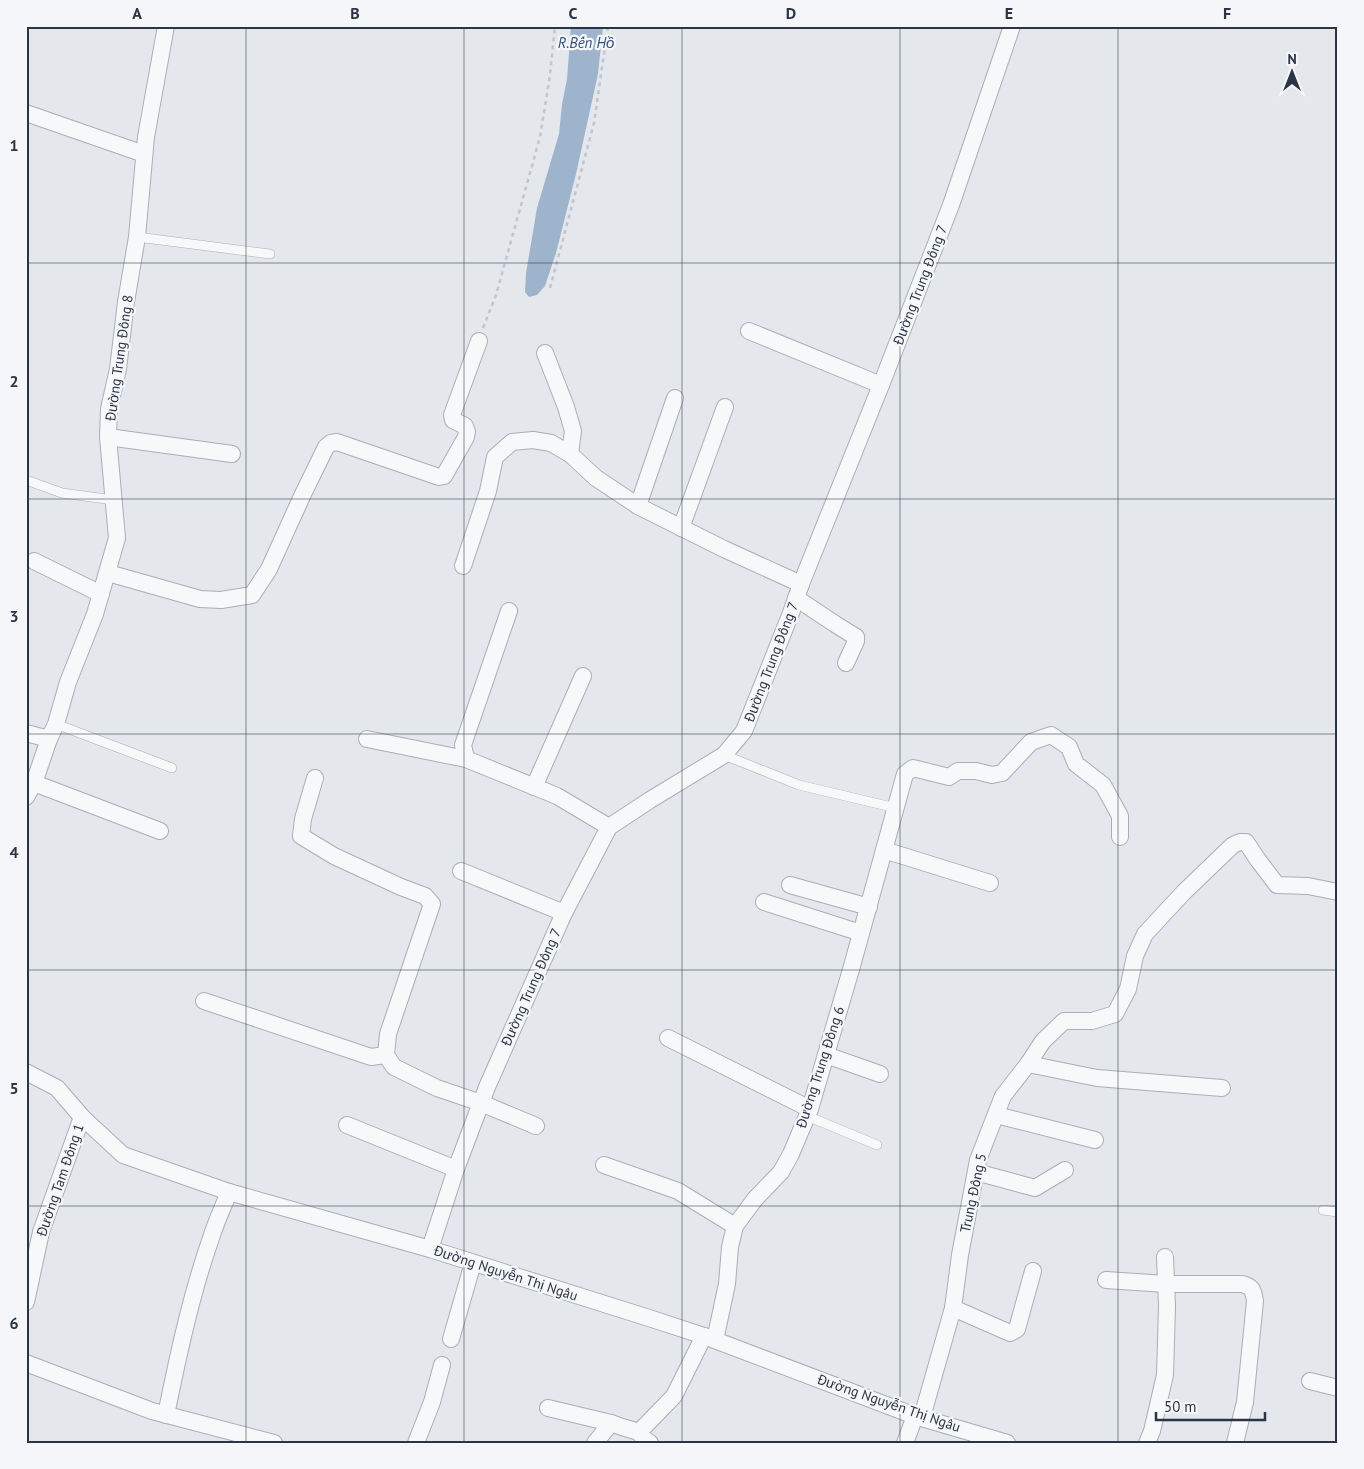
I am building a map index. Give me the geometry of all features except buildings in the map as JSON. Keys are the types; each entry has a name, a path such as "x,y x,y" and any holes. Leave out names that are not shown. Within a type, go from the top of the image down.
{"street":[{"name":"Đường Trung Đông 8","path":"30,790 56,724 68,682 95,614 117,538 108,437 109,409 118,369 126,302 138,236 146,137 166,26"},
{"name":"Đường Trung Đông 7","path":"430,1249 456,1169 487,1087 564,913 609,827 724,755 744,731 951,206 1012,26"},
{"path":"26,113 144,154"},
{"path":"749,331 881,385"},
{"path":"108,573 200,599 221,600 252,595 269,569 326,447 331,443 337,442 439,477 444,476 466,437 465,426 453,420 452,415 479,341"},
{"path":"545,353 566,408 572,432 570,454"},
{"path":"638,506 675,398"},
{"path":"681,528 725,407"},
{"path":"108,437 232,454"},
{"path":"463,566 488,491 495,458 512,442 533,440 551,442 570,454 596,478 638,506 724,549 798,591 835,624 856,637 846,663"},
{"path":"34,561 101,594"},
{"path":"466,759 462,745 509,611"},
{"path":"534,787 584,676"},
{"path":"26,733 49,738"},
{"name":"Đường Trung Đông 6","path":"644,1437 674,1396 709,1338 727,1284 730,1247 735,1226 755,1199 781,1172 809,1112 869,907 905,774 913,768 949,776 958,771 992,775 1002,773 1031,742 1051,735 1069,747 1076,764 1103,785 1120,816 1120,837"},
{"path":"368,739 466,759 557,796 609,827"},
{"path":"315,778 303,819 301,836 334,856 401,887 426,896 432,904 388,1034 386,1055 394,1067 437,1088 536,1126"},
{"path":"30,790 160,831"},
{"name":"Trung Đông 5","path":"905,1443 919,1417 952,1308 978,1160 1003,1096 1043,1041 1064,1021 1092,1021 1115,1014 1128,989 1136,956 1145,934 1184,892 1233,845 1246,842 1277,885 1308,886 1338,892"},
{"path":"884,850 990,883"},
{"path":"461,871 564,913"},
{"path":"790,885 869,907"},
{"path":"764,902 861,933"},
{"path":"204,1001 371,1057 386,1055"},
{"path":"668,1038 809,1112"},
{"path":"826,1055 880,1074"},
{"path":"1028,1064 1097,1078 1222,1088"},
{"name":"Đường Nguyễn Thị Ngâu","path":"26,1072 57,1088 82,1117 123,1155 229,1192 430,1249 709,1338 919,1417 1007,1443"},
{"path":"996,1115 1095,1140"},
{"name":"Đường Tam Đông 1","path":"26,1302 30,1259 82,1117"},
{"path":"347,1125 456,1169"},
{"path":"604,1165 678,1191 735,1226"},
{"path":"976,1172 1035,1188 1065,1170"},
{"path":"166,1415 190,1307 211,1239 229,1192"},
{"path":"1147,1443 1152,1432 1165,1375 1167,1306 1165,1257"},
{"path":"451,1339 473,1263"},
{"path":"952,1308 1010,1333 1017,1329 1033,1271"},
{"path":"1106,1280 1166,1284 1242,1284 1249,1286 1253,1291 1255,1301 1245,1402 1236,1443"},
{"path":"26,1363 152,1412 274,1443"},
{"path":"416,1443 432,1402 442,1365"},
{"path":"1310,1381 1338,1388"},
{"path":"548,1408 611,1423 644,1437"},
{"path":"596,1443 611,1423"}],"lane":[{"path":"138,236 270,254"},
{"path":"26,480 62,493 114,500"},
{"path":"56,724 172,768"},
{"path":"724,755 799,785 896,808"},
{"path":"809,1112 877,1145"},
{"path":"1324,1210 1338,1212"}],"path":[{"path":"479,341 496,295 540,137 550,75 555,26"},
{"path":"550,288 594,123 608,26"}],"water":[{"name":"R.Bến Hồ","path":"571,26 603,26 598,74 556,253 545,286 537,295 529,297 525,292 526,273 537,208 559,134 567,79"}]}
